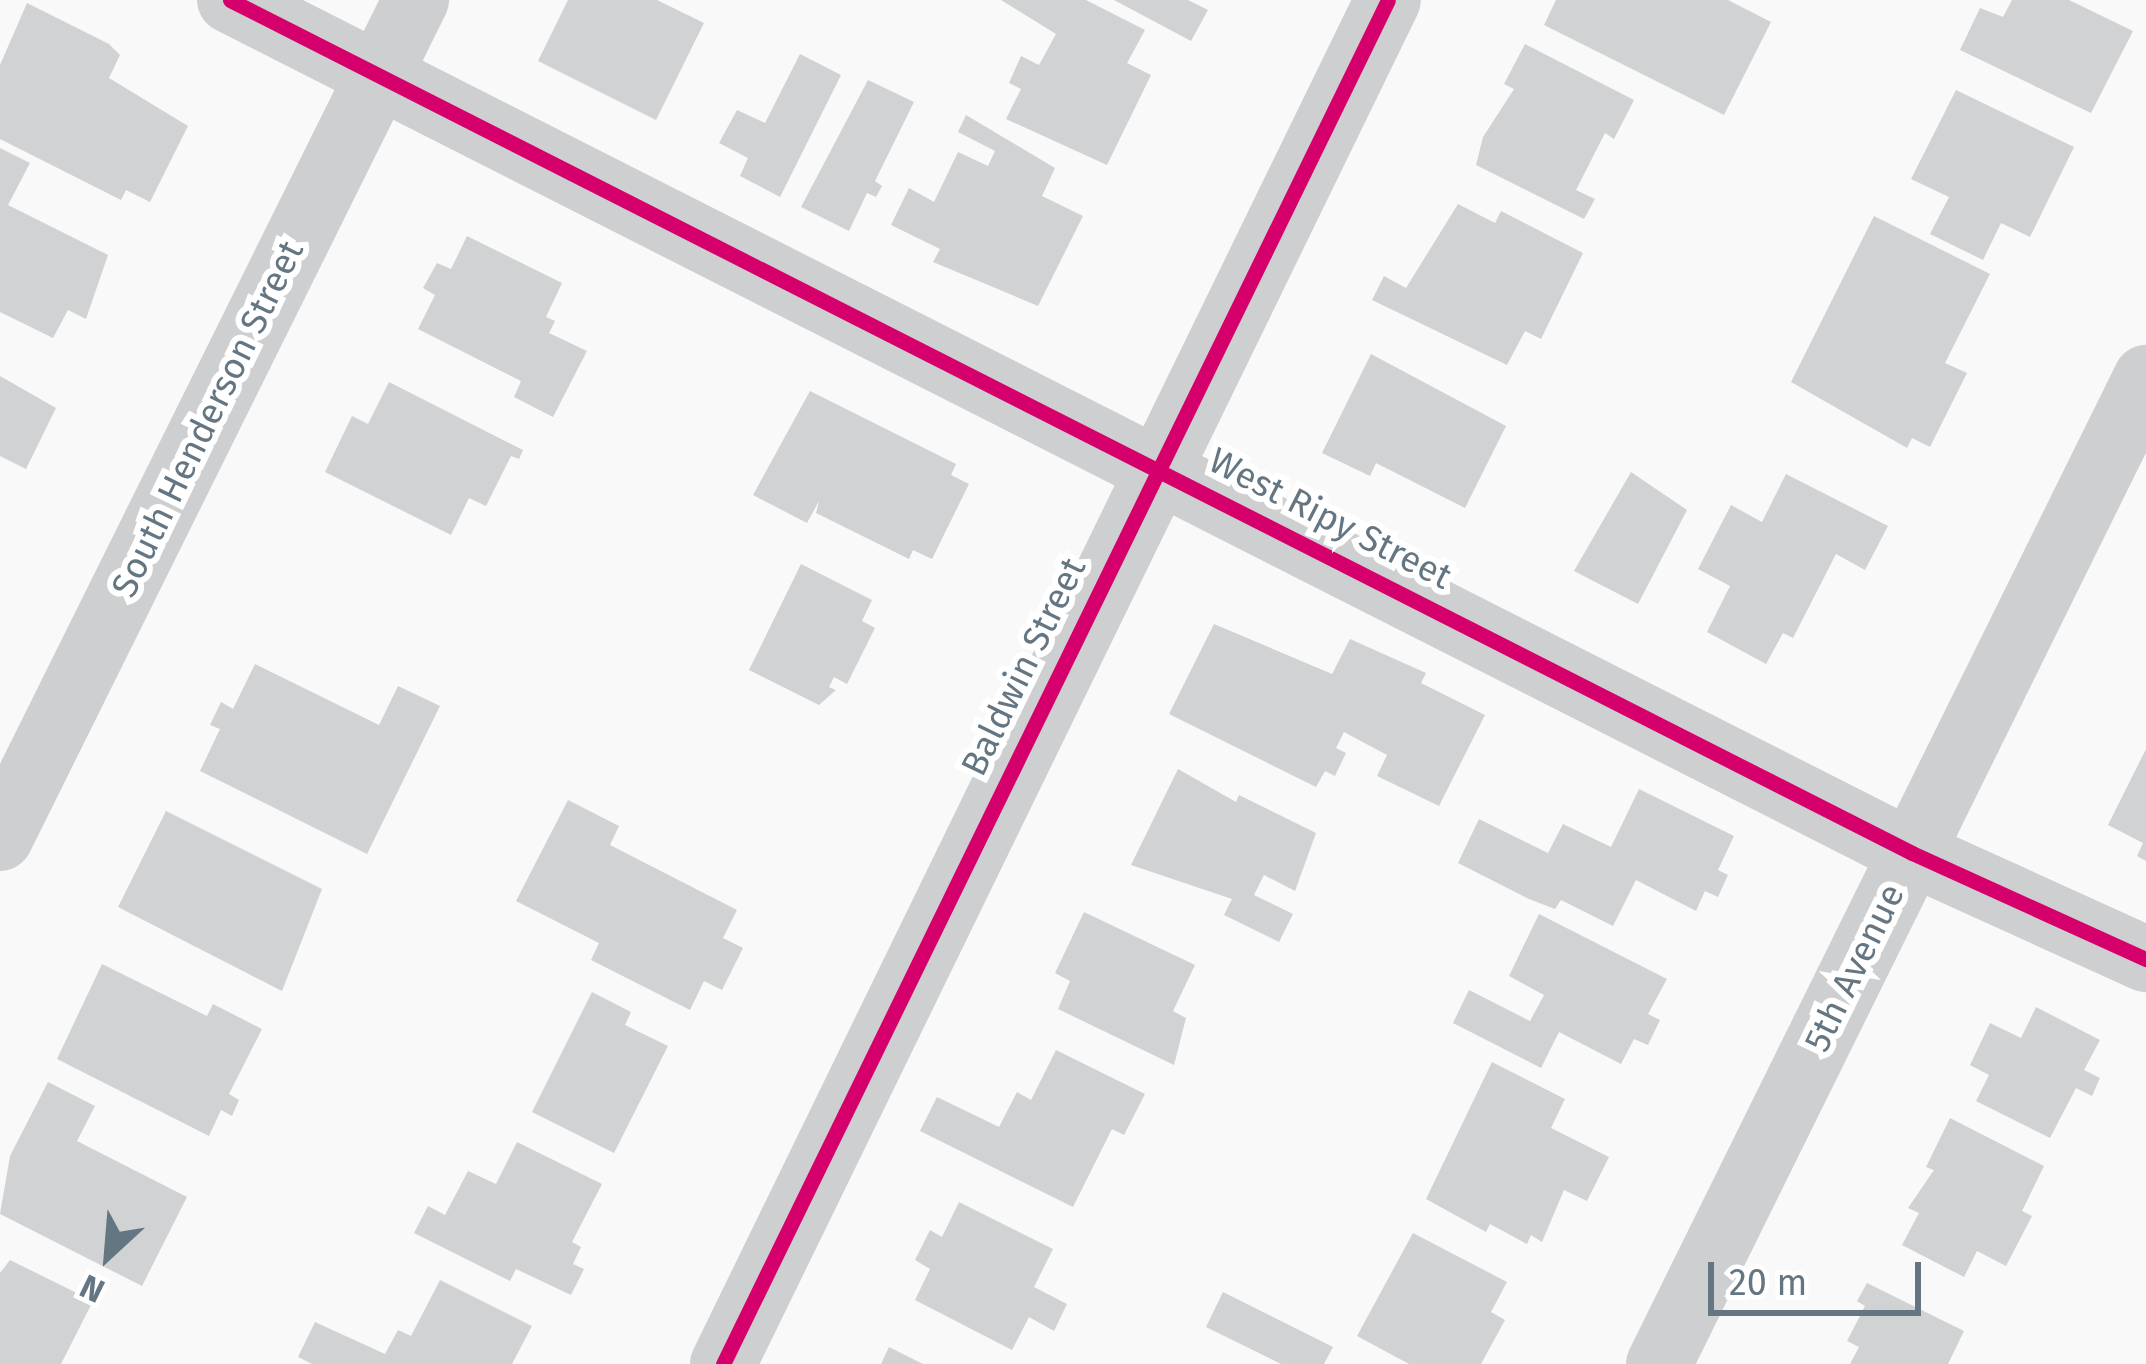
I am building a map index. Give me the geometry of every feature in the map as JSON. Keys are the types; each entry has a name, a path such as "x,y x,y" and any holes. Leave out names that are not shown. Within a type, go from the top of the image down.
{"street":[{"name":"West Ripy Street","path":"230,0 381,71 1156,463 1912,853 2146,959"},
{"name":"South Henderson Street","path":"0,838 416,0"},
{"name":"Baldwin Street","path":"722,1364 1156,463 1388,0"},
{"name":"5th Avenue","path":"1659,1364 2146,378"}],"building":[{"path":"568,0 657,0 704,23 656,120 538,61"},
{"path":"1001,0 1086,0 1145,30 1127,63 1151,75 1107,165 1006,119 1021,89 1009,83 1021,56 1039,65 1056,34"},
{"path":"1114,0 1188,0 1208,10 1191,41"},
{"path":"1556,0 1728,0 1771,22 1724,115 1544,25"},
{"path":"2012,0 2069,0 2133,31 2091,113 1960,50 1980,8 2003,17"},
{"path":"27,3 109,44 120,55 109,78 188,126 150,202 126,190 121,200 0,139 0,65"},
{"path":"1525,44 1634,100 1614,139 1605,133 1576,190 1595,199 1584,219 1476,165 1483,137 1514,89 1504,84"},
{"path":"800,54 841,75 780,197 740,176 748,158 719,143 737,110 765,123"},
{"path":"868,80 914,102 875,181 882,186 876,197 867,193 849,231 801,207"},
{"path":"1956,90 2074,147 2030,237 2001,223 1983,260 1930,234 1949,197 1911,179"},
{"path":"966,115 1055,168 1042,196 1083,216 1038,306 933,262 940,249 891,225 909,188 934,202 958,152 988,166 995,151 958,132"},
{"path":"0,148 30,163 8,205 108,255 86,319 68,310 53,338 0,312"},
{"path":"1458,204 1495,223 1501,211 1583,253 1541,339 1525,331 1507,365 1372,300 1384,276 1406,288"},
{"path":"1874,216 1990,274 1945,363 1967,373 1930,447 1912,438 1907,448 1791,382"},
{"path":"467,236 562,283 546,317 555,321 549,333 587,351 553,417 514,397 521,381 418,329 435,295 423,288 437,263 451,269"},
{"path":"1371,354 1506,426 1465,508 1376,463 1370,476 1322,453"},
{"path":"0,376 56,408 26,469 0,456"},
{"path":"389,382 523,450 519,459 511,456 486,506 469,498 451,535 325,472 352,416 368,424"},
{"path":"810,391 956,464 951,475 969,484 932,559 913,550 909,559 816,513 819,501 807,523 753,495"},
{"path":"1631,472 1687,510 1638,604 1574,571"},
{"path":"1786,474 1888,526 1865,570 1836,554 1793,638 1783,633 1766,664 1707,632 1730,586 1698,569 1731,505 1762,522"},
{"path":"801,564 872,600 862,621 875,628 847,684 834,677 829,687 836,690 819,705 749,670"},
{"path":"1214,624 1332,674 1350,639 1426,673 1421,683 1485,715 1439,806 1377,776 1387,755 1344,732 1336,748 1346,753 1335,776 1325,771 1316,787 1169,714"},
{"path":"255,664 379,725 398,686 440,706 367,854 200,771 220,729 210,725 221,702 233,709"},
{"path":"2146,749 2146,861 2137,856 2143,843 2108,825"},
{"path":"1178,769 1236,802 1239,795 1316,833 1295,891 1264,875 1254,895 1293,914 1279,942 1224,915 1232,899 1131,865"},
{"path":"1639,789 1734,836 1718,870 1728,875 1718,897 1705,891 1696,911 1636,880 1613,926 1561,900 1555,909 1529,899 1458,863 1479,819 1548,853 1563,824 1611,847"},
{"path":"568,800 619,826 610,845 737,910 723,938 743,948 722,990 704,981 690,1010 591,960 599,943 516,901"},
{"path":"166,811 322,889 282,991 118,907"},
{"path":"1084,912 1195,965 1173,1011 1186,1018 1174,1065 1058,1009 1070,981 1055,973"},
{"path":"1539,914 1667,979 1648,1014 1660,1020 1648,1045 1634,1039 1621,1064 1559,1032 1541,1068 1453,1023 1469,990 1530,1021 1544,995 1509,976"},
{"path":"102,964 207,1016 213,1004 262,1029 229,1094 239,1100 232,1116 221,1110 209,1136 57,1059"},
{"path":"592,992 631,1012 625,1025 668,1046 614,1153 532,1112"},
{"path":"2036,1007 2100,1040 2084,1070 2100,1078 2092,1096 2076,1088 2050,1138 1976,1101 1989,1075 1970,1065 1990,1023 2021,1038"},
{"path":"1056,1050 1145,1094 1124,1135 1112,1129 1073,1207 920,1131 937,1097 999,1127 1017,1092 1031,1100"},
{"path":"1492,1062 1565,1099 1551,1128 1609,1157 1587,1201 1564,1190 1542,1242 1531,1235 1527,1244 1490,1224 1486,1232 1426,1199"},
{"path":"48,1082 95,1106 77,1141 187,1197 142,1286 0,1214 10,1156"},
{"path":"1950,1118 2044,1166 2022,1211 2032,1216 2006,1266 1977,1251 1964,1277 1902,1245 1919,1213 1908,1208 1934,1170 1926,1167"},
{"path":"517,1142 602,1184 572,1242 581,1247 573,1264 584,1269 571,1295 516,1269 510,1281 414,1233 428,1206 445,1215 468,1171 496,1184"},
{"path":"959,1202 1053,1249 1034,1287 1067,1304 1054,1331 1029,1317 1012,1350 915,1300 930,1269 915,1260 930,1230 942,1237"},
{"path":"1413,1233 1507,1282 1491,1312 1505,1320 1481,1364 1409,1364 1357,1336"},
{"path":"10,1260 93,1301 61,1364 0,1364 0,1273"},
{"path":"440,1280 532,1326 512,1364 312,1364 298,1357 315,1322 385,1354 398,1330 411,1336"},
{"path":"1867,1283 1964,1331 1948,1364 1850,1364 1859,1347 1847,1341 1865,1306 1857,1301"},
{"path":"1223,1292 1333,1347 1324,1364 1281,1364 1206,1327"},
{"path":"889,1347 923,1364 881,1364"}],"cycle path":[{"path":"230,0 1912,853 2146,959"},
{"path":"723,1364 1388,0"}]}
